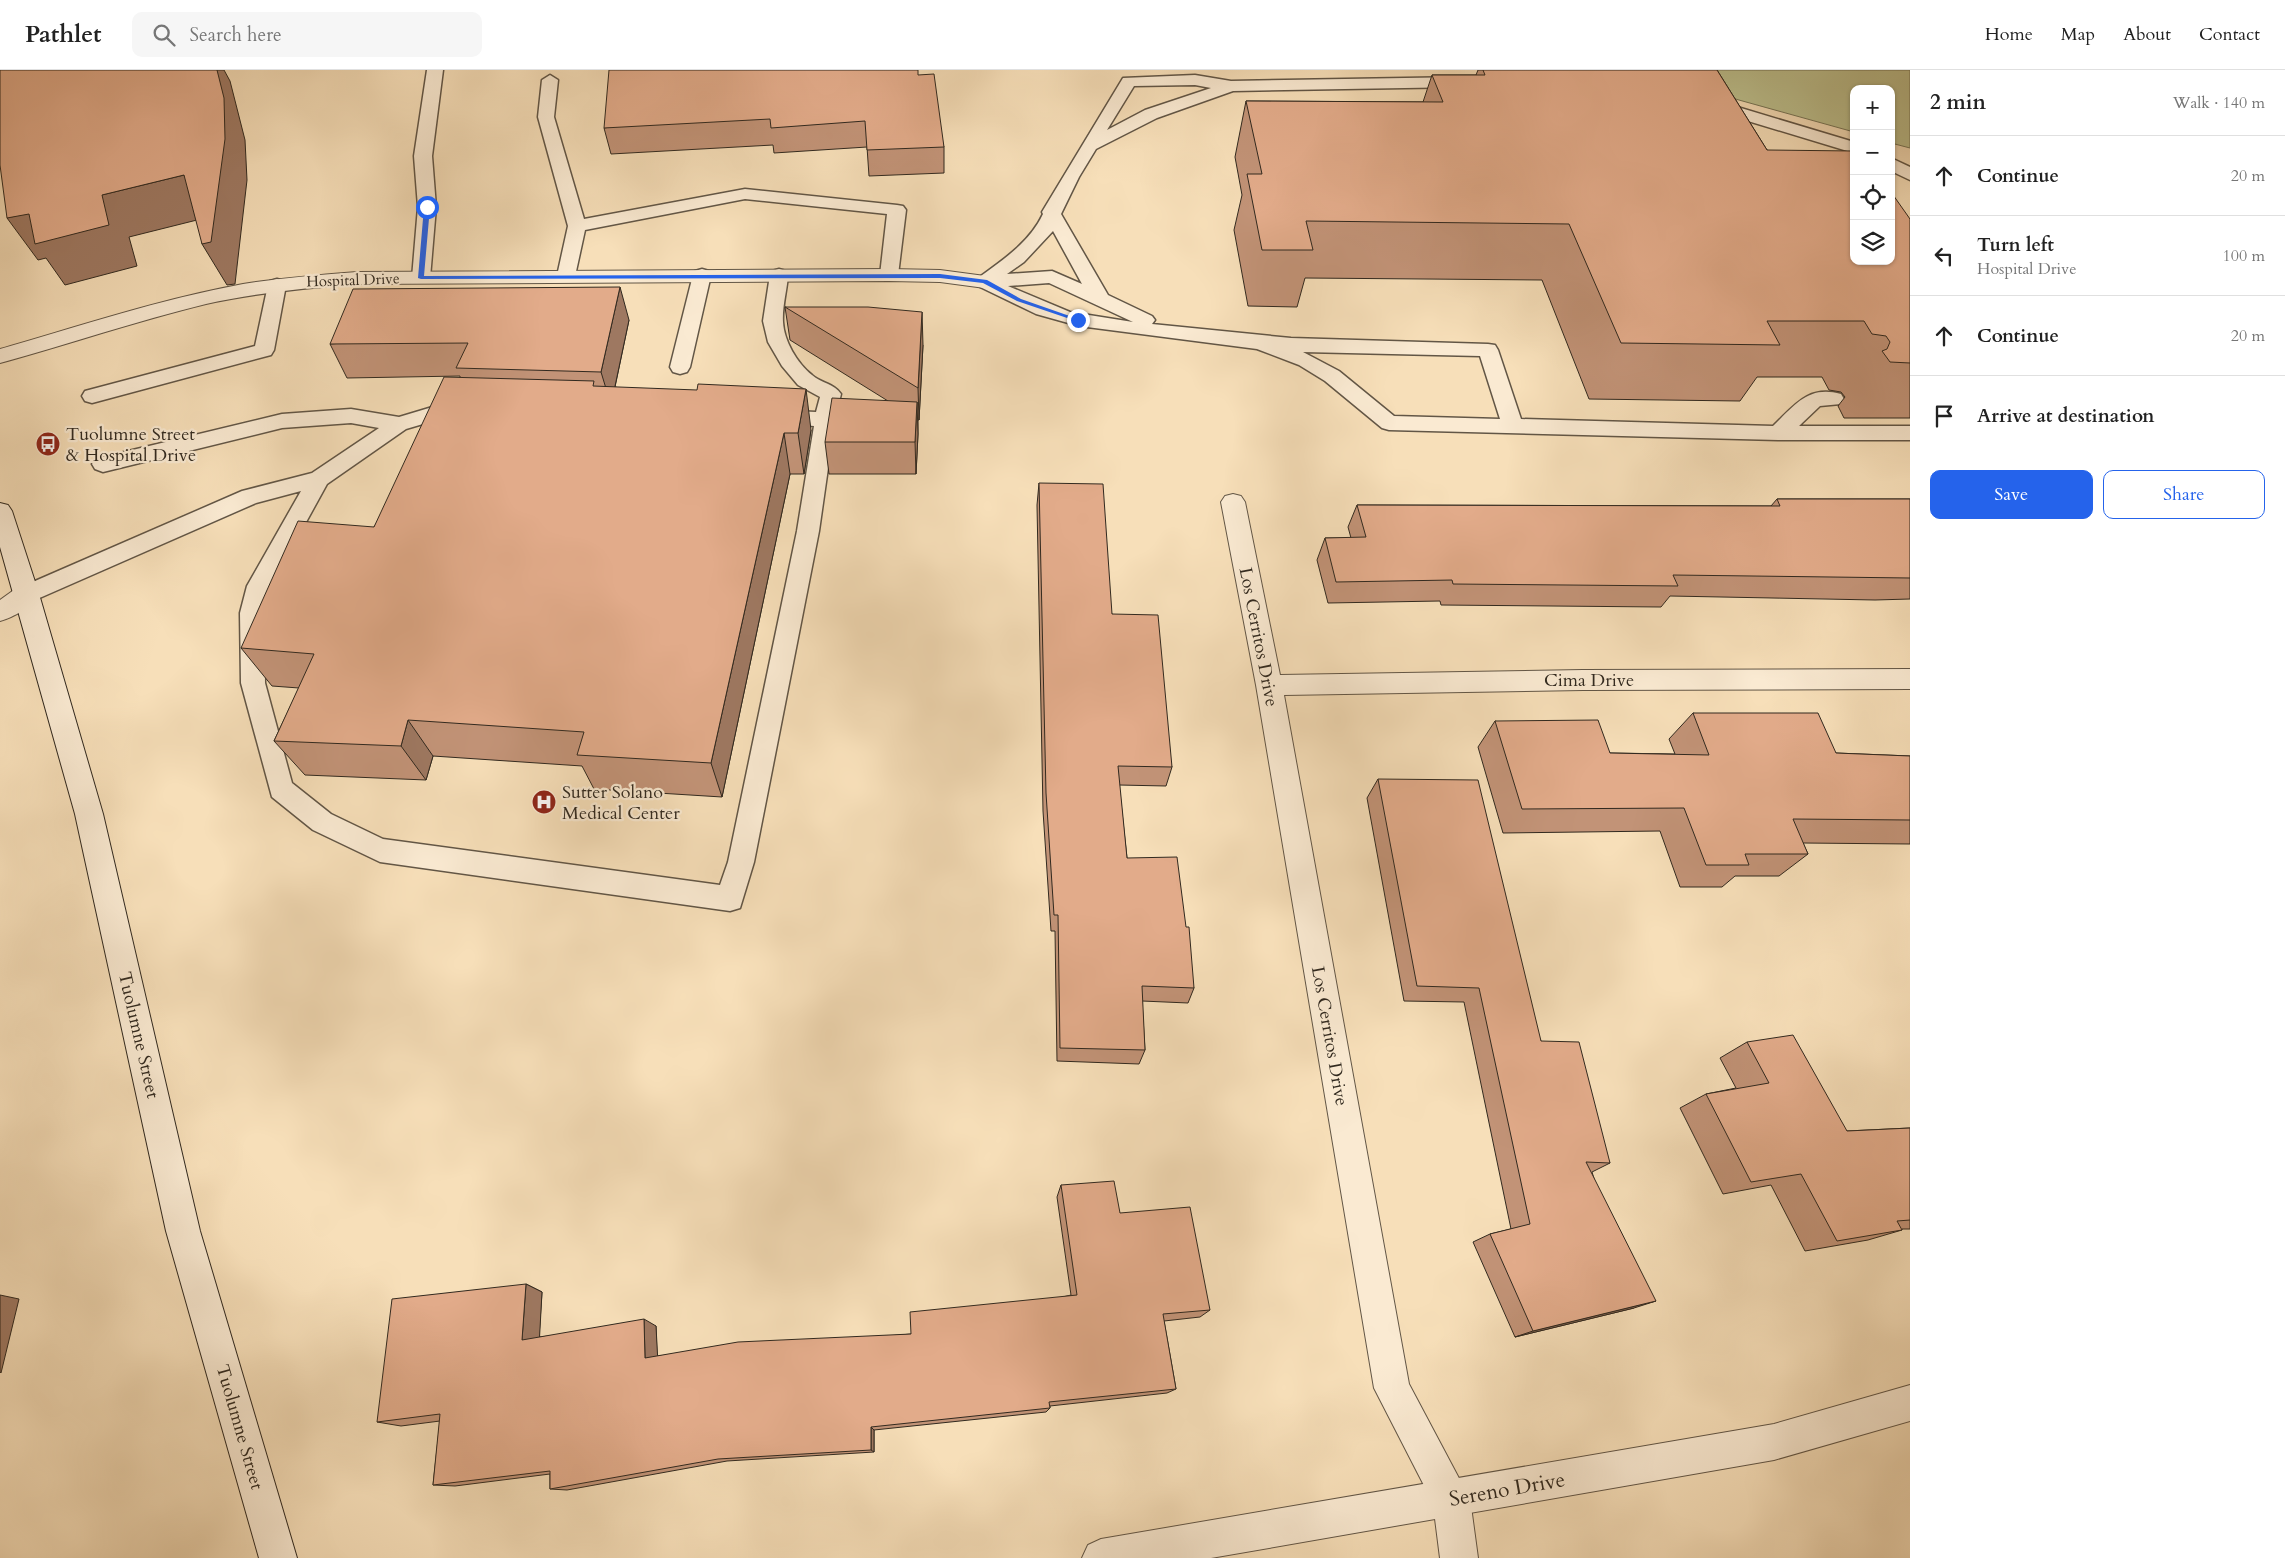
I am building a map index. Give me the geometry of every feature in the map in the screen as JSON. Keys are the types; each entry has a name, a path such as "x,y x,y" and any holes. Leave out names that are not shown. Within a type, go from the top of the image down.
{"street":[{"name":"Hospital Drive","path":"0,356 190,302 277,285 357,278 889,274 940,276 985,282"},
{"name":"Los Cerritos Drive","path":"1233,502 1269,685 1392,1388 1450,1499 1459,1558"},
{"name":"Tuolumne Street","path":"0,511 27,594 89,814 182,1231 278,1558"},
{"path":"0,612 27,594"},
{"name":"Cima Drive","path":"1269,685 1583,680 1910,679"},
{"name":"Sereno Drive","path":"1101,1558 1774,1442 1910,1403"}],"lane":[{"path":"421,278 427,207 423,156 435,70"},
{"path":"985,282 1017,258 1045,229 1051,212 1126,75 1195,80 1228,78 1369,82 1478,82"},
{"path":"1088,147 1228,78"},
{"path":"550,80 546,117 577,226 566,276"},
{"path":"1694,99 1850,147"},
{"path":"1895,166 1910,175"},
{"path":"577,226 745,194 897,210 889,274"},
{"path":"1051,212 1102,302"},
{"path":"680,367 702,275"},
{"path":"319,479 259,586 252,613 254,683 281,789 322,822 380,850 730,899 742,862 808,530 824,419 831,394 805,380 789,361 778,342 773,321 778,275"},
{"path":"985,282 1052,277 1102,302 1180,334"},
{"path":"985,282 1019,300 1078,320 1180,334 1265,345 1350,349 1488,350 1512,425"},
{"path":"92,396 264,350 277,285"},
{"path":"1265,345 1306,360 1332,376 1389,423 1778,433 1910,433"},
{"path":"1778,433 1814,399 1834,399"},
{"path":"27,594 250,497 319,479 399,424 448,409 480,409"},
{"path":"103,464 282,421 351,416 399,424"},
{"path":"751,416 824,419"}],"green space":[{"path":"1631,70 1910,70 1910,148 1895,144 1895,85 1850,85 1850,131"}],"building":[{"path":"0,70 217,70 224,98 225,139 211,242 202,244 184,175 102,195 109,225 35,244 29,214 7,218 0,165"},
{"path":"609,70 918,70 918,75 934,74 944,147 867,150 865,121 771,128 770,119 604,128"},
{"path":"1483,70 1717,70 1767,150 1850,151 1850,265 1895,265 1895,198 1910,219 1910,363 1890,362 1882,351 1887,349 1890,342 1886,336 1872,334 1864,321 1767,321 1780,345 1621,343 1569,224 1306,221 1313,250 1262,250 1247,174 1262,174 1246,101 1443,102 1432,75 1485,75"},
{"path":"620,287 601,372 456,368 468,343 330,344 353,289"},
{"path":"785,307 868,307 922,312 918,388"},
{"path":"444,377 594,381 593,386 697,390 698,384 806,389 798,433 784,433 711,763 577,755 584,732 408,720 401,746 274,741 314,654 241,648 298,521 374,527"},
{"path":"832,398 917,402 915,442 825,442"},
{"path":"1039,483 1103,484 1112,614 1158,615 1172,767 1118,766 1127,858 1177,857 1186,927 1189,927 1194,988 1142,986 1145,1050 1060,1048 1058,915 1054,915 1046,793"},
{"path":"1777,499 1910,499 1910,578 1673,575 1678,586 1453,584 1452,580 1336,582 1325,538 1366,537 1357,505 1780,506"},
{"path":"1693,713 1818,713 1836,753 1910,756 1910,820 1793,819 1808,854 1745,854 1749,865 1706,865 1684,808 1522,809 1495,721 1598,720 1610,753 1709,755"},
{"path":"1378,779 1478,780 1541,1041 1579,1042 1610,1163 1586,1162 1656,1301 1533,1331 1490,1234 1530,1224 1479,988 1417,986"},
{"path":"1793,1035 1847,1131 1910,1128 1910,1220 1897,1221 1902,1230 1837,1241 1801,1174 1751,1182 1706,1094 1769,1083 1747,1042"},
{"path":"1114,1181 1120,1213 1190,1207 1210,1310 1163,1314 1176,1389 1049,1402 1050,1408 871,1427 871,1450 718,1459 550,1489 550,1471 433,1485 440,1414 377,1422 392,1299 526,1284 522,1340 644,1319 645,1358 738,1342 911,1334 910,1312 1077,1295 1061,1185"}],"place":[{"name":"Tuolumne Street & Hospital Drive","path":"48,444"},
{"name":"Sutter Solano Medical Center","path":"544,802"}],"route":[{"path":"427,207 421,278 889,274 940,276 985,282 1019,300 1078,320"}]}
